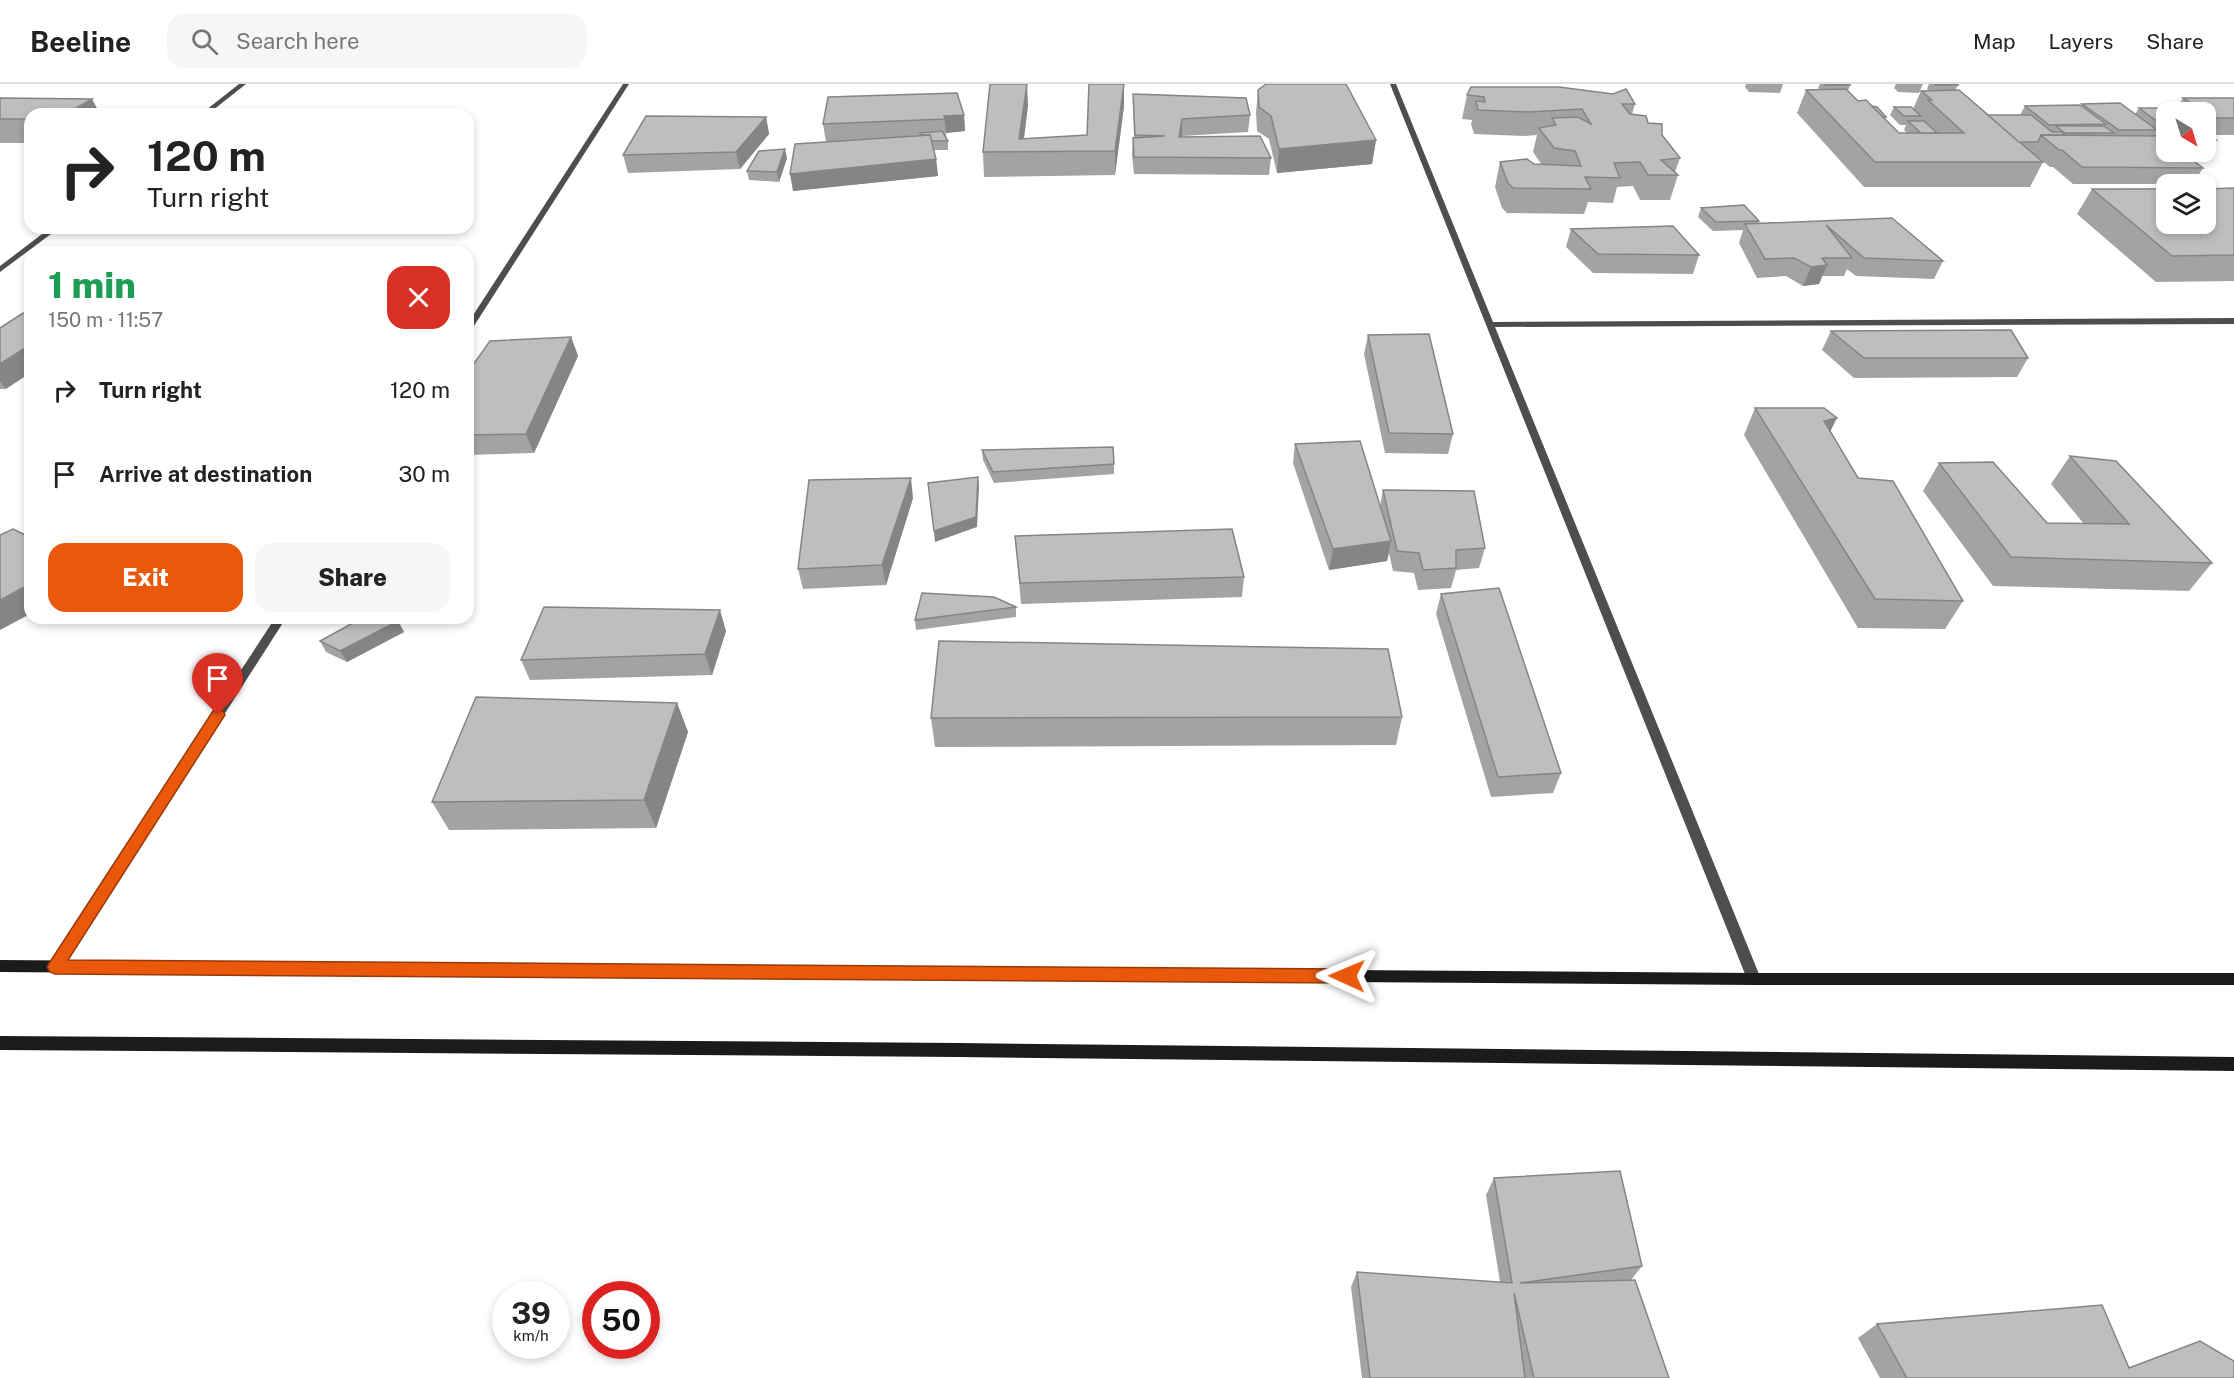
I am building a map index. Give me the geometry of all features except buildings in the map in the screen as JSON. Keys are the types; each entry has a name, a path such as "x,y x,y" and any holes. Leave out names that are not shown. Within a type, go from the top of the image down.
{"main road":[{"path":"0,966 1754,979 2234,979"},
{"path":"0,1043 958,1050 2234,1064"}],"street":[{"path":"212,108 243,84"},
{"path":"474,320 626,84"},
{"path":"1393,84 1754,979"},
{"path":"31,246 47,234"},
{"path":"0,270 24,252"},
{"path":"1490,325 2234,321"},
{"path":"55,967 277,624"}],"route":[{"path":"218,715 55,967 1347,976"}]}
